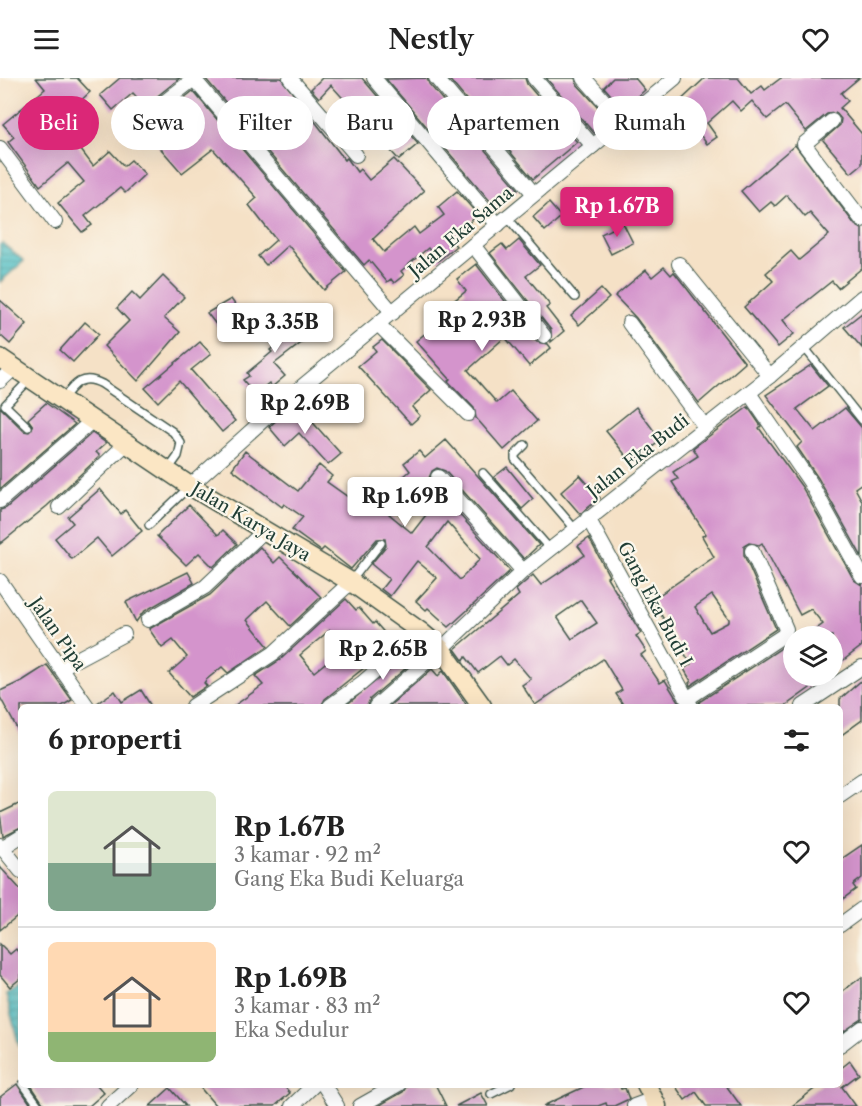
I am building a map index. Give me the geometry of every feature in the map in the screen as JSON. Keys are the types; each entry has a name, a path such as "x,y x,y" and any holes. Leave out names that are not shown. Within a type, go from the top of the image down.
{"main road":[{"name":"Jalan Karya Jaya","path":"7,363 190,486 351,582 421,632 441,649 481,704"}],"street":[{"path":"172,96 194,78 393,313"},
{"path":"290,78 356,156"},
{"path":"374,78 503,221"},
{"path":"436,78 534,194"},
{"path":"534,78 593,146"},
{"path":"584,78 600,96"},
{"name":"Jalan Eka Sama","path":"653,96 675,78"},
{"path":"832,121 804,144 862,220"},
{"name":"Jalan Eka Sama","path":"190,486 281,404 593,146"},
{"path":"0,148 55,222"},
{"path":"473,245 544,336"},
{"path":"679,264 770,376"},
{"name":"Jalan Eka Budi","path":"378,704 441,649 523,571 749,393 862,297"},
{"path":"629,323 705,427"},
{"path":"379,325 468,414"},
{"path":"0,381 7,363"},
{"path":"749,393 810,482 862,576"},
{"path":"0,501 93,420"},
{"path":"59,507 127,443"},
{"path":"438,477 523,571"},
{"name":"Gang Eka Budi I","path":"588,518 689,703"},
{"path":"148,620 205,587 265,530"},
{"path":"689,703 784,635 786,629 752,551"},
{"name":"Jalan Pipa","path":"0,581 86,704"},
{"path":"196,704 274,653 351,582"},
{"path":"333,704 362,683 421,632"},
{"path":"60,668 124,634"},
{"path":"806,704 862,667"},
{"path":"843,794 862,781"},
{"path":"18,838 1,847 18,867"},
{"path":"862,895 862,902"},
{"path":"843,923 862,909"},
{"path":"843,1043 862,1028"},
{"path":"108,1106 128,1088"},
{"path":"292,1106 311,1088"},
{"path":"326,1088 337,1106"},
{"path":"360,1106 392,1088"},
{"path":"634,1106 652,1096"}],"lane":[{"path":"503,221 575,297"},
{"path":"804,347 862,420"},
{"path":"28,428 5,405 31,378"},
{"path":"62,400 75,383 83,379 92,379 120,396 173,432 181,443 178,456 167,471"},
{"path":"525,445 515,454 515,459 575,529"},
{"path":"483,473 550,549"},
{"path":"149,525 190,486"},
{"path":"351,582 381,543"},
{"path":"25,1088 39,1106"},
{"path":"491,1094 503,1088"}],"water":[{"path":"2,243 24,261 0,282 0,245"},
{"path":"18,987 18,1042 6,994"}],"building":[{"path":"36,78 77,78 90,92 86,96 37,96 45,89"},
{"path":"120,78 180,78 158,96 136,96 133,93 129,96 111,96 111,108 100,95"},
{"path":"205,78 281,78 295,96 220,96"},
{"path":"322,78 362,78 377,96 341,96 331,85 319,98 311,89"},
{"path":"427,78 439,96 427,96 427,127 415,113 415,96 400,96 386,79"},
{"path":"448,78 525,78 537,96 463,96"},
{"path":"546,78 575,78 577,84 593,101 593,132 581,118 581,96 562,96"},
{"path":"613,78 635,78 645,90 638,96 612,96 604,87"},
{"path":"705,78 738,78 751,94 762,86 765,90 781,78 859,78 841,93 848,101 840,108 862,134 862,164 851,173 823,140 840,125 841,119 836,113 827,114 806,131 785,105 767,119 752,101 741,111 732,101 707,123 707,96 686,96"},
{"path":"193,91 197,96 187,96"},
{"path":"205,105 217,119 217,150 243,150 346,272 324,290 288,245 266,265 258,256 276,240 249,205 257,198 213,149 182,173 162,150 205,150"},
{"path":"18,112 18,150 81,150 93,166 110,151 124,166 131,160 145,174 125,193 120,188 85,216 92,225 82,232 58,203 84,182 68,163 40,186 8,142 14,137 3,124"},
{"path":"313,119 325,134 325,150 337,150 345,160 347,158 357,172 360,169 369,180 394,159 424,191 373,239 384,252 414,227 419,234 444,215 438,207 457,191 478,215 450,239 456,246 438,261 428,248 401,271 404,275 394,283 391,279 387,282 369,260 364,265 266,150 313,150"},
{"path":"707,123 717,137 707,144"},
{"path":"795,145 855,225 862,229 862,268 838,288 832,281 783,320 794,334 778,347 744,307 773,281 766,273 791,251 799,260 829,235 810,213 805,217 787,195 775,206 771,202 759,212 741,191"},
{"path":"390,150 411,150 399,160"},
{"path":"447,150 485,150 518,189 496,208"},
{"path":"509,150 567,150 533,179"},
{"path":"549,203 561,217 545,231 533,217"},
{"path":"623,223 633,243 611,254 601,234"},
{"path":"519,240 540,265 526,276 550,305 546,308 564,331 551,342 551,330 490,253 502,244 507,250"},
{"path":"476,264 537,342 548,344 551,348 529,366 505,337 468,370 497,403 511,391 537,421 504,450 476,418 474,408 448,381 450,379 416,341 440,321 436,315 466,291 457,279"},
{"path":"664,267 671,275 674,272 745,363 699,403 636,318 615,296 646,270 652,277"},
{"path":"163,276 184,297 164,318 180,332 138,381 104,346 129,321 117,308 132,292 140,300"},
{"path":"601,289 609,298 579,325 571,316"},
{"path":"231,299 247,321 225,336 207,313"},
{"path":"0,300 27,324 10,344 0,335"},
{"path":"862,313 862,348 844,327"},
{"path":"289,315 305,340 274,364 285,376 272,387 269,383 255,394 243,380 249,376 247,373 272,352 270,350 277,344 265,329 280,316 283,320"},
{"path":"85,322 99,334 73,362 60,350"},
{"path":"382,340 431,390 412,407 420,416 411,424 358,366 376,351 373,347"},
{"path":"200,342 211,354 191,370 235,421 222,432 179,381 158,402 145,388"},
{"path":"811,365 828,386 797,409 815,431 845,408 862,428 862,483 855,488 862,501 862,557 818,478 797,447 802,442 766,395"},
{"path":"46,403 75,424 0,489 0,407 24,431 29,432 33,426 28,419"},
{"path":"636,407 661,440 632,463 606,431"},
{"path":"748,407 761,426 759,428 802,487 854,580 862,585 862,646 843,661 843,626 820,626 823,624 811,609 800,615 762,543 759,545 749,543 744,546 744,555 776,629 690,686 691,681 684,669 691,664 652,600 714,557 702,536 706,534 672,482 678,479 673,472 698,456 693,448","holes":["712,595 729,622 710,632 695,607"]},
{"path":"295,410 303,420 307,416 341,454 328,465 299,433 285,446 269,427 281,416 284,419"},
{"path":"92,433 106,443 96,452 100,456 47,506 0,544 0,510 6,508"},
{"path":"446,440 539,545 524,559 445,471 437,468 432,471 429,478 431,483 510,571 449,627 428,608 426,610 416,601 437,578 417,561 390,596 381,589 389,579 371,564 386,546 385,539 377,539 351,569 324,548 321,551 292,530 303,517 284,504 282,507 232,469 245,451 298,491 319,465 332,476 327,482 365,509 410,471 404,463 419,451 425,458","holes":["413,494 429,511 412,533 389,514","447,522 480,559 460,580 428,547"]},
{"path":"507,467 533,499 522,509 494,477"},
{"path":"580,475 600,498 580,514 561,492"},
{"path":"100,489 121,514 125,510 142,531 112,556 97,538 72,559 55,538 73,523 68,517"},
{"path":"189,505 218,535 223,530 237,544 213,567 199,553 186,565 157,536"},
{"path":"589,538 609,576 607,577 641,633 636,636 646,651 641,655 660,683 665,680 680,704 623,704 616,694 622,690 603,659 534,704 522,685 531,679 514,659 507,665 500,656 478,673 466,657 463,660 455,649 519,595 516,590 533,575 541,585 585,555 578,546","holes":["581,600 597,623 572,639 557,617"]},
{"path":"260,547 274,563 280,557 321,597 290,626 267,601 247,620 268,646 228,673 222,667 206,680 204,683 207,686 190,697 169,673 187,657 173,640 162,648 149,629 210,595"},
{"path":"188,572 194,583 143,612 136,622 126,602"},
{"path":"346,599 356,610 359,608 373,624 375,622 394,644 325,699 322,704 237,704 263,685 255,676 280,660","holes":["330,630 345,647 314,672 300,655"]},
{"path":"783,647 783,686 813,686 788,704 700,704 699,702"},
{"path":"414,650 420,656 370,699 368,704 347,704"},
{"path":"47,665 72,700 65,704 18,704 18,730 0,697 0,691 22,681"},
{"path":"432,669 438,676 443,671 466,704 391,704"},
{"path":"862,680 862,720 843,734 843,704 840,704 840,699"},
{"path":"141,690 150,704 96,704 115,691 122,702"},
{"path":"18,804 18,828 3,836 0,813"},
{"path":"862,845 862,878 853,885 856,889 843,899 843,858"},
{"path":"0,867 18,887 18,915 0,930"},
{"path":"0,944 10,954 16,949 18,952 18,980 10,987 0,975"},
{"path":"862,977 862,1019 843,1032 843,991"},
{"path":"850,1061 859,1074 843,1086 843,1067"},
{"path":"17,1084 32,1106 0,1106 0,1097"},
{"path":"33,1088 100,1088 104,1093 89,1106 45,1106"},
{"path":"170,1088 186,1106 150,1106"},
{"path":"200,1088 286,1088 290,1093 275,1106 216,1106"},
{"path":"406,1088 437,1088 446,1106 378,1106 403,1092"},
{"path":"581,1088 625,1088 629,1099 614,1106 607,1106 606,1103 598,1106 543,1106"},
{"path":"677,1088 728,1088 741,1106 706,1106 696,1092 685,1100"},
{"path":"816,1088 843,1088 856,1106 792,1106"},
{"path":"481,1093 488,1106 456,1106"}]}
